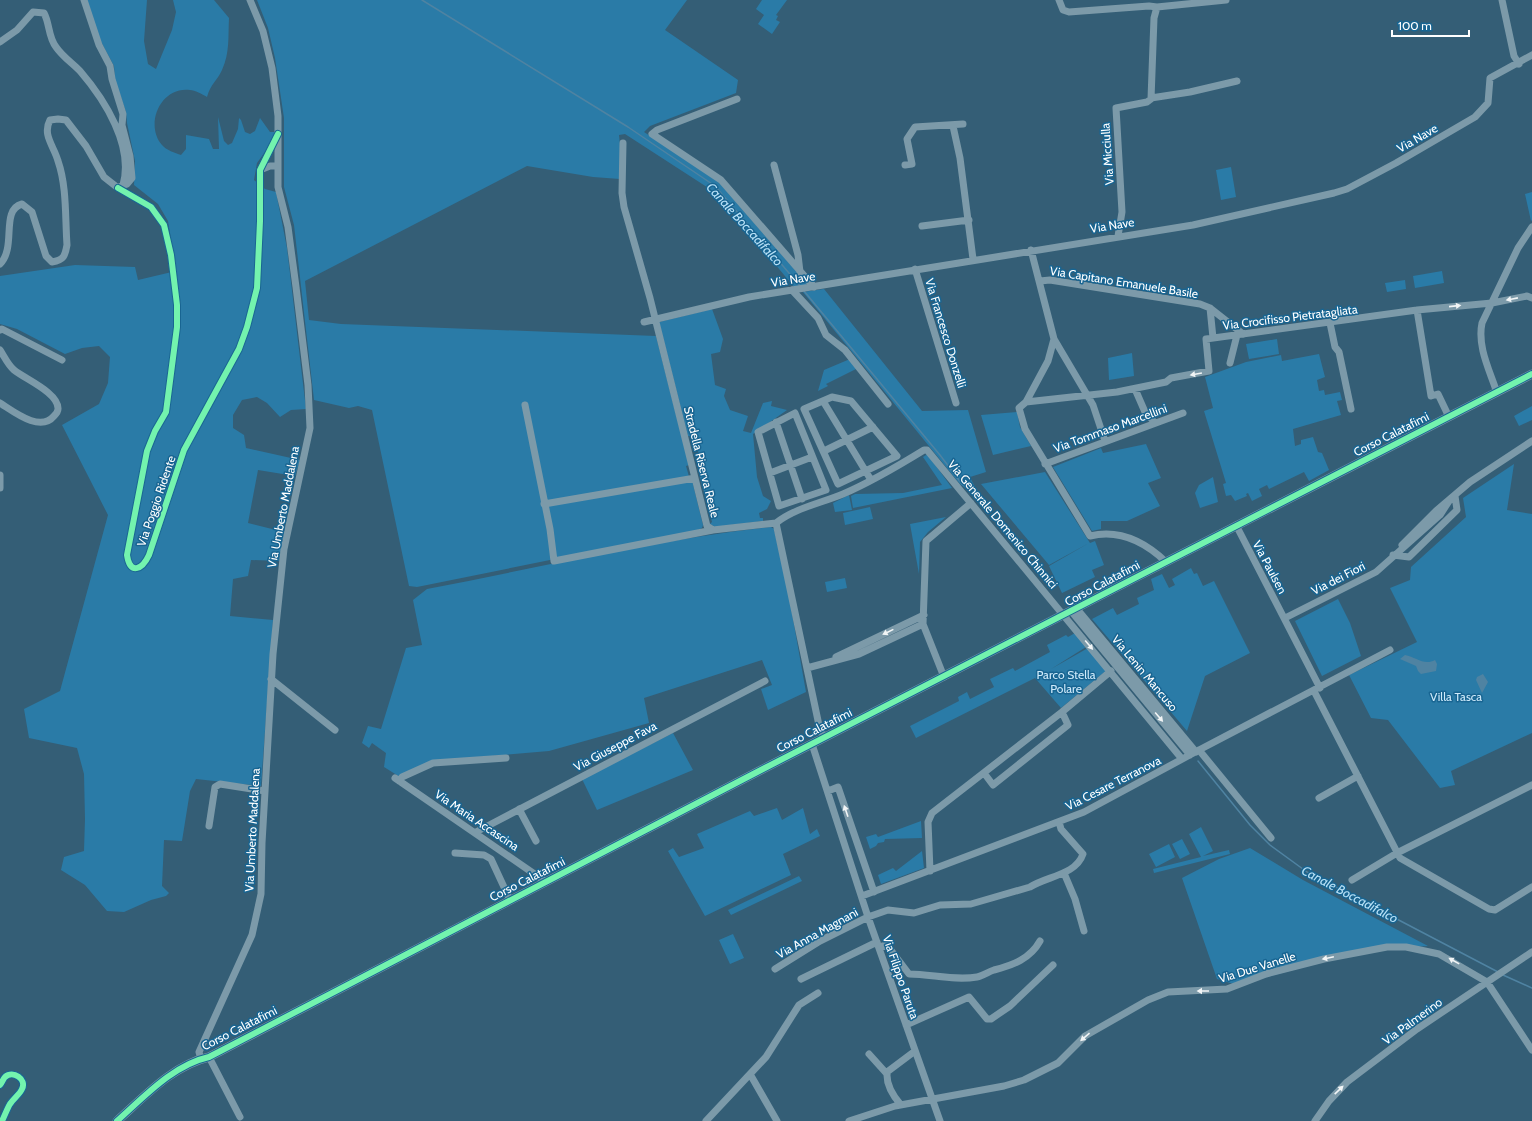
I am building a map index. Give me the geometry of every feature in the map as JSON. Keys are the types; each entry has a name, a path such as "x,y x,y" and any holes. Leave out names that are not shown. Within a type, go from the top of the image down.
{"main road":[{"name":"Corso Calatafimi","path":"117,1121 164,1079 825,737 1071,612 1236,525 1532,374"}],"street":[{"path":"84,0 99,45 110,66 112,79 123,114 122,125 130,156 132,178 127,184 120,186"},
{"name":"Via Umberto Maddalena","path":"205,1058 199,1052 252,935 261,894 271,679 284,549 310,428 308,385 289,235 278,187 278,116 269,54 263,31 250,0"},
{"path":"1059,0 1063,10 1069,12 1149,6 1157,7 1226,0"},
{"path":"1502,0 1514,56 1519,64"},
{"path":"1151,98 1154,18 1157,7"},
{"path":"0,42 17,30 33,12 44,13 47,19 50,36 55,47 80,71 94,89 114,121 126,159 126,175 120,186"},
{"name":"Via Nave","path":"644,322 749,297 811,288 973,259 1228,218 1347,189 1380,172 1475,117 1488,103 1490,78 1519,64 1532,55"},
{"name":"Via Micciulla","path":"1118,236 1122,212 1116,108 1147,102 1151,98 1190,92 1237,81"},
{"path":"737,99 657,130 652,134 721,180 800,272 811,288"},
{"name":"Via Poggio Ridente","path":"0,264 6,254 8,211 14,205 22,204 32,212 46,256 52,262 61,260 65,256 67,245 62,174 58,159 47,134 47,127 50,120 58,118 66,120 86,146 104,177 151,207 164,225 171,255 178,305 178,327 166,412 155,430 148,451 127,555 128,563 132,567 139,568 145,564 149,555 184,450 239,349 247,327 257,288 260,221 260,170 278,134"},
{"path":"906,165 912,164 907,139 912,129 915,127 953,126 963,124"},
{"path":"953,126 960,158 973,259"},
{"name":"Stradella Riserva Reale","path":"623,143 623,200 633,248 655,319 707,526 713,530 776,523"},
{"path":"265,159 278,157"},
{"path":"774,165 798,256 800,272"},
{"path":"260,170 270,166 278,166"},
{"path":"922,226 969,220"},
{"path":"1497,393 1480,342 1482,323 1518,248 1532,227"},
{"path":"1031,250 1054,339 1093,405 1105,442"},
{"name":"Via Francesco Donzelli","path":"915,269 956,403"},
{"name":"Via Capitano Emanuele Basile","path":"1040,281 1050,280 1200,304 1210,308 1240,334"},
{"path":"794,290 818,318 826,335 842,346 888,404"},
{"name":"Via Crocifisso Pietratagliata","path":"1026,402 1087,396 1135,389 1166,382 1171,378 1209,371 1206,339 1417,310 1492,303 1527,296 1532,298"},
{"path":"1210,308 1212,338"},
{"path":"1417,310 1431,396 1438,394 1449,417"},
{"path":"1330,323 1335,347 1339,352 1350,409"},
{"path":"0,330 2,329 26,340 62,360"},
{"path":"1230,363 1240,334"},
{"path":"1054,339 1048,360 1026,402 1019,408 1025,429 1090,536 1109,533 1130,538 1153,549 1166,562"},
{"path":"0,350 13,369 51,394 58,403 58,411 51,420 41,423 22,418 0,403"},
{"path":"1135,389 1145,412 1155,423"},
{"path":"832,397 851,400 873,427 897,456 838,484 804,409 832,397"},
{"path":"823,401 871,480 784,516 776,523 820,730 825,737"},
{"path":"525,405 550,529 554,561 713,530"},
{"path":"795,413 826,490 779,506 758,432 776,422 795,413"},
{"name":"Via Tommaso Marcellini","path":"1045,464 1182,413"},
{"path":"776,422 802,509"},
{"path":"824,451 873,427"},
{"name":"Via dei Fiori","path":"1285,618 1376,572 1395,553 1410,543 1440,514 1452,498 1470,482 1532,441"},
{"name":"Via Generale Domenico Chinnici","path":"871,480 924,450 929,452 971,503 1071,612"},
{"path":"770,473 812,457"},
{"path":"0,475 0,488"},
{"path":"544,504 695,478"},
{"path":"1395,553 1409,557 1457,510 1452,498"},
{"path":"944,677 923,624 926,541 971,503"},
{"name":"Via Paulsen","path":"1236,525 1285,618 1358,776 1397,853"},
{"name":"Via Lenin Mancuso","path":"1071,612 1111,671 1182,759"},
{"name":"Via Lenin Mancuso","path":"1071,612 1271,838"},
{"path":"823,663 924,615"},
{"path":"807,668 859,654 923,624"},
{"name":"Via Cesare Terranova","path":"862,896 1084,812 1390,650"},
{"path":"930,871 928,822 932,813 1062,712 1111,671"},
{"path":"271,679 335,730"},
{"name":"Via Giuseppe Fava","path":"476,832 765,681"},
{"path":"984,773 994,785 1068,725 1062,712"},
{"name":"Via Filippo Paruta","path":"812,744 868,917 940,1121"},
{"name":"Via Maria Accascina","path":"506,758 433,764 397,779 476,832 546,882"},
{"path":"1319,798 1358,776"},
{"path":"209,826 215,787 220,784 265,791"},
{"path":"1352,880 1397,853 1532,785"},
{"path":"828,791 838,787 874,892"},
{"path":"519,809 536,841"},
{"name":"Via Anna Magnani","path":"775,969 820,941 868,917 888,910 914,913 940,905 971,904 1030,887 1064,873 1080,862 1083,854 1061,829 1059,822"},
{"path":"844,839 854,836"},
{"path":"455,853 484,855 491,858 510,900"},
{"path":"1397,853 1400,858 1489,909 1495,910 1532,887"},
{"path":"1064,873 1075,899 1084,931"},
{"path":"801,979 878,945 887,945 908,974 957,978 977,977 992,970 1007,967 1022,960 1035,949 1040,941"},
{"name":"Via Due Vanelle","path":"849,1121 865,1118 901,1105 1004,1086 1024,1080 1058,1063 1085,1036 1148,1000 1168,992 1227,989 1260,976 1324,959 1387,947 1406,947 1439,954 1487,982"},
{"name":"Via Palmerino","path":"1315,1121 1329,1101 1347,1082 1417,1029 1532,952"},
{"path":"906,1025 968,997 987,1019 991,1019 1010,1006 1053,965"},
{"path":"1487,982 1532,1050"},
{"path":"706,1121 766,1057 799,1005 818,994"},
{"path":"887,1074 887,1072 915,1051"},
{"path":"869,1054 887,1074 887,1079 895,1098 901,1105"},
{"path":"205,1058 240,1117"},
{"path":"0,1085 4,1078 9,1074 15,1074 23,1082 23,1087 10,1104 2,1121"},
{"path":"750,1074 777,1121"}],"green space":[{"path":"87,0 147,0 144,41 148,64 156,69 172,30 176,12 173,0 214,0 229,18 228,44 225,64 210,88 207,97 196,91 190,90 180,90 171,94 158,108 155,117 155,127 157,136 162,145 168,150 181,155 186,149 186,135 209,139 213,149 219,149 218,117 224,141 228,145 232,143 238,129 239,118 245,132 250,134 255,131 260,118 270,132 275,132 267,149 257,163 254,180 265,189 276,192 287,248 306,409 291,410 280,417 267,403 257,397 242,400 233,415 233,428 244,435 246,448 300,460 295,476 258,470 248,523 284,532 279,561 251,560 248,576 233,579 230,616 273,620 261,786 196,779 190,791 182,841 164,840 162,886 169,893 166,896 151,900 124,912 107,911 85,885 61,870 64,857 84,851 84,774 77,748 29,738 24,709 60,691 108,515 62,425 99,404 108,383 110,357 99,346 82,348 65,354 17,329 0,324 0,276 75,265 135,267 138,280 176,271 168,221 158,204 134,185 135,161 126,112 115,80 114,66 99,38"},
{"path":"257,0 687,0 665,30 738,80 736,93 650,126 644,132 717,180 808,285 794,287 713,191 625,134 619,135 622,163 620,179 593,177 527,166 305,281 309,320 341,324 656,336 689,465 686,466 690,480 692,480 703,525 702,528 417,587 409,586 372,410 358,406 349,408 314,400 294,225 284,187 284,118 275,58 268,28"},
{"path":"762,0 787,0 776,15 778,16 776,20 780,22 772,34 758,24 764,15 756,9"},
{"path":"1231,167 1236,197 1221,200 1216,170"},
{"path":"1532,192 1532,220 1531,221 1525,194"},
{"path":"1442,271 1444,283 1415,288 1413,276"},
{"path":"1405,280 1406,289 1387,292 1385,283"},
{"path":"824,289 922,411 968,410 986,472 970,477 975,487 970,492 960,484 803,292"},
{"path":"712,309 723,339 720,352 711,354 715,385 726,389 724,396 730,410 748,416 743,431 751,433 763,403 772,401 771,406 787,410 753,434 757,477 763,496 771,501 767,509 759,513 760,518 763,518 763,521 715,527 710,524 712,522 700,477 697,437 688,436 659,322"},
{"path":"1277,339 1279,354 1249,359 1246,344"},
{"path":"1132,353 1134,376 1109,380 1108,358"},
{"path":"1319,354 1325,377 1317,380 1319,391 1324,390 1325,395 1340,392 1342,400 1337,401 1341,415 1293,429 1295,446 1301,444 1301,440 1313,437 1318,452 1322,453 1329,470 1309,481 1304,472 1269,489 1267,485 1259,489 1262,496 1252,501 1248,493 1246,494 1247,496 1235,501 1231,495 1226,496 1223,484 1226,483 1204,411 1213,408 1205,377 1246,362 1281,355 1282,361"},
{"path":"850,359 858,368 826,384 828,386 818,391 824,370"},
{"path":"1532,406 1532,420 1519,426 1514,416"},
{"path":"1017,412 1020,427 1031,446 993,455 981,415"},
{"path":"1146,444 1161,478 1148,483 1160,506 1127,521 1101,521 1101,529 1092,531 1053,467 1101,448 1103,453"},
{"path":"928,455 952,488 853,508 851,496 855,494 903,493 942,485 923,457"},
{"name":"Villa Tasca","path":"1514,464 1507,510 1532,514 1532,733 1451,771 1455,785 1440,788 1388,720 1371,718 1349,675 1417,642 1390,588 1410,580 1411,567 1466,517 1463,498"},
{"path":"1045,472 1090,543 1095,541 1104,565 1092,570 1095,577 1062,593 1049,566 1089,543 1049,565 981,484"},
{"path":"1213,477 1218,502 1200,508 1195,493 1199,485"},
{"path":"849,495 852,510 835,512 833,503"},
{"path":"870,507 873,519 845,525 843,513"},
{"path":"946,517 928,532 920,542 919,574 910,524"},
{"path":"771,527 774,529 788,591 806,692 768,710 761,689 772,685 762,660 644,698 649,723 549,751 445,760 400,777 384,767 386,753 372,743 369,748 362,743 368,726 381,729 406,648 422,645 413,600 427,589 684,539"},
{"path":"1191,568 1194,574 1197,573 1203,586 1214,581 1250,653 1205,676 1187,731 1092,619 1113,608 1117,615 1139,604 1137,598 1154,590 1151,579 1162,574 1169,588 1175,585 1172,579"},
{"path":"845,578 847,588 827,592 825,582"},
{"path":"1338,599 1350,623 1361,656 1322,676 1295,621"},
{"name":"Parco Stella Polare","path":"1075,633 1086,647 1051,669 1088,648 1107,670 1061,708 1035,678 916,738 910,726 959,701 958,697 967,692 970,699 994,687 990,679 1013,668 1015,671 1050,652 1047,645 1066,635 1068,637"},
{"path":"673,733 693,770 597,810 582,779"},
{"path":"777,808 782,820 803,808 810,834 817,829 820,836 783,854 791,875 705,916 668,851 673,848 679,857 704,848 697,834 750,811 754,816"},
{"path":"921,821 922,838 885,839 884,842 878,843 870,849 866,837 876,834 878,837"},
{"path":"1201,827 1213,851 1203,856 1229,850 1230,854 1154,873 1153,869 1201,857 1189,834"},
{"path":"1182,839 1190,854 1180,859 1172,844"},
{"path":"1169,844 1175,857 1156,867 1149,854"},
{"path":"1250,848 1303,880 1428,946 1368,950 1237,985 1217,979 1182,878 1219,859"},
{"path":"922,851 924,868 881,884 878,875 893,868 896,871"},
{"path":"799,876 802,881 731,915 728,910"},
{"path":"733,934 744,958 730,964 719,940"}],"shaded area":[{"path":"1405,655 1424,662 1431,662 1435,660 1437,664 1436,671 1421,674 1416,666 1400,659"},
{"path":"1483,674 1488,682 1482,693 1476,680 1477,677"}],"waterway":[{"name":"Canale Boccadifalco","path":"422,0 628,127 715,186 800,286"},
{"name":"Canale Boccadifalco","path":"804,291 940,455 962,484 968,488"},
{"name":"Canale Boccadifalco","path":"1198,761 1250,825 1270,845 1307,872 1498,972"},
{"name":"Canale Boccadifalco","path":"1503,975 1532,988"}],"cycle path":[{"path":"118,188 151,207 164,225 171,255 177,305 177,327 166,412 155,431 147,451 127,555 131,566 136,568 140,567 149,555 184,450 239,349 247,327 257,288 260,221 260,170 278,134"},
{"path":"117,1121 148,1092 171,1074 183,1067 209,1057 761,770 1532,374"},
{"path":"0,1085 8,1075 15,1075 23,1082 20,1093 10,1104 2,1121"}]}
